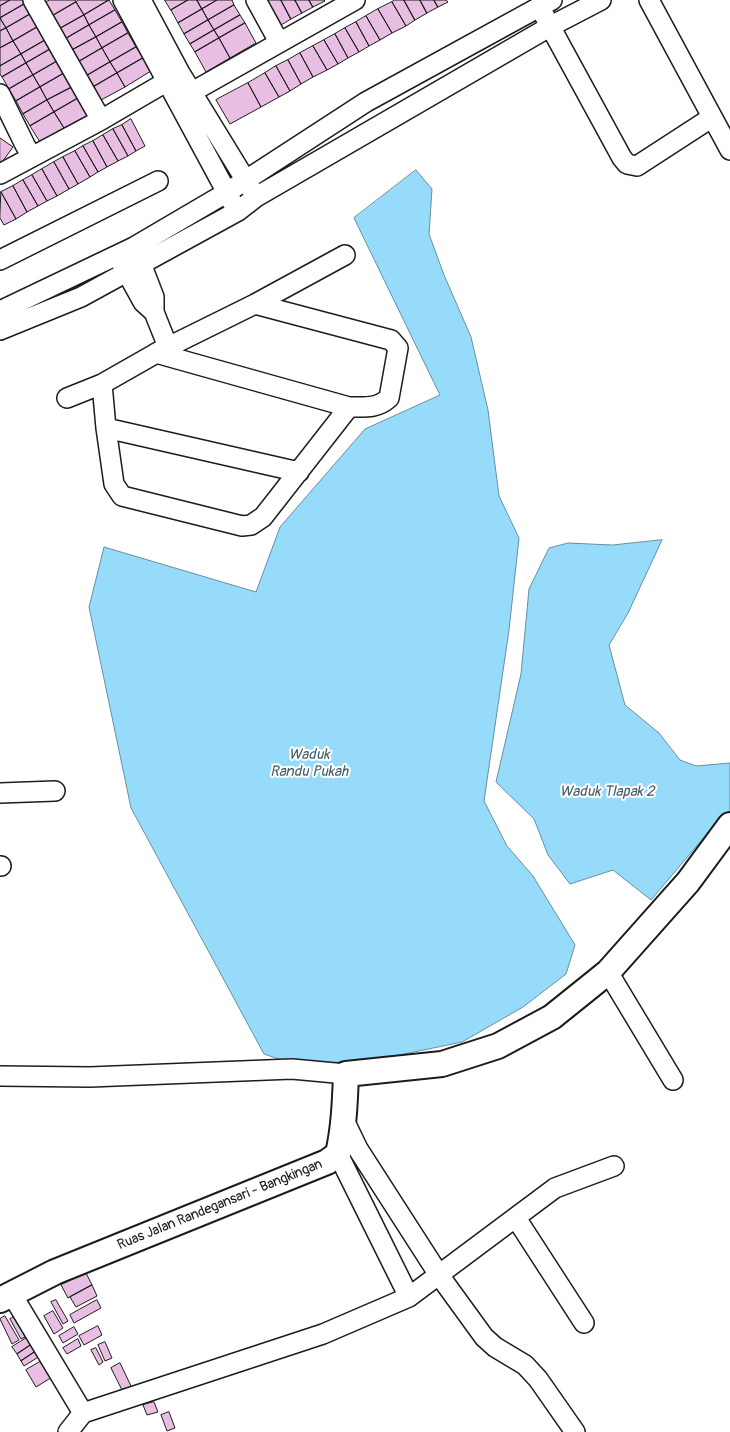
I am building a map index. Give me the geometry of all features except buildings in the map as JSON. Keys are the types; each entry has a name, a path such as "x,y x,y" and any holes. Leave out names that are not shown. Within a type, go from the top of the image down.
{"main road":[{"path":"346,1074 442,1064 498,1046 552,1017 608,972 688,882 730,825"},
{"name":"Ruas Jalan Randegansari - Bangkingan","path":"5,1297 55,1272 327,1162 338,1154 344,1120 346,1074"}],"street":[{"path":"33,0 101,120"},
{"path":"123,0 174,78 192,92 256,197"},
{"path":"141,0 226,193 238,211"},
{"path":"256,0 279,42"},
{"path":"192,92 355,0"},
{"path":"0,330 81,297 238,211 256,197 550,26 601,0"},
{"path":"649,0 711,118 730,150"},
{"path":"0,311 126,251 226,193 366,102 546,3 550,26 627,164 637,166 711,118"},
{"path":"0,174 29,151 101,120 174,78"},
{"path":"0,94 29,151"},
{"path":"0,129 29,151"},
{"path":"0,260 158,181"},
{"path":"126,251 134,268 154,297 154,312 162,350"},
{"path":"67,398 102,384 162,350 255,304 345,255"},
{"path":"162,350 349,407 374,407 384,403 388,398 398,348 391,340 255,304"},
{"path":"102,384 114,484 122,496 242,526 251,525 264,517 349,407"},
{"path":"106,428 299,472"},
{"path":"0,792 55,791"},
{"path":"608,972 673,1080"},
{"path":"0,1076 90,1077 292,1069 346,1074"},
{"path":"344,1120 358,1149 439,1275 484,1337 495,1348 525,1365 538,1379 575,1432"},
{"path":"338,1154 409,1297"},
{"path":"68,1432 83,1414 323,1334 409,1297 555,1188 614,1166"},
{"path":"516,1218 584,1323"},
{"path":"5,1297 83,1414"}],"water":[{"name":"Waduk Randu Pukah","path":"416,170 432,189 429,234 444,275 471,337 488,410 499,496 519,538 509,630 484,801 507,846 533,876 575,945 566,974 523,1007 462,1042 390,1057 299,1066 264,1054 131,808 89,607 104,547 256,592 280,527 365,429 440,395 354,218"},
{"name":"Waduk Tlapak 2","path":"662,540 628,613 609,645 625,705 659,733 680,760 696,766 730,763 730,815 712,828 651,900 613,870 570,884 548,855 534,819 496,782 521,674 529,589 549,548 568,543 612,545"}]}
